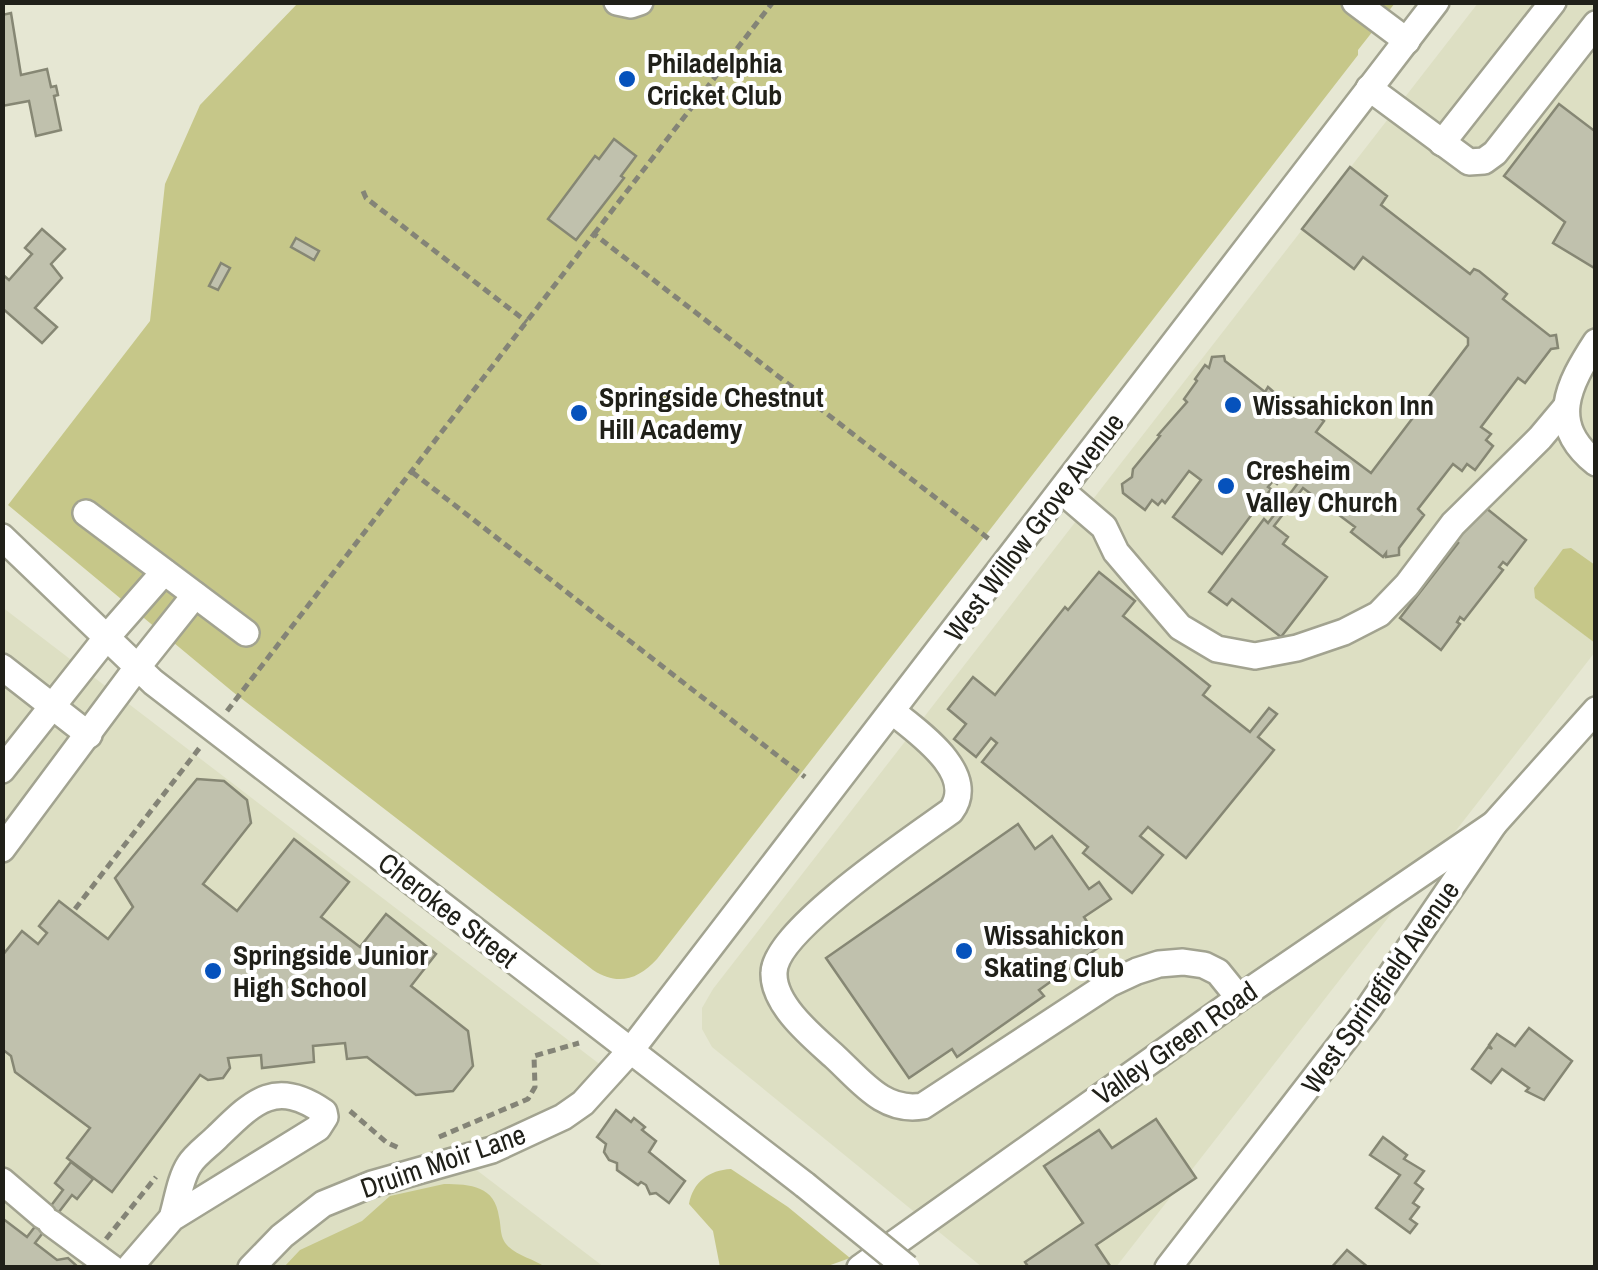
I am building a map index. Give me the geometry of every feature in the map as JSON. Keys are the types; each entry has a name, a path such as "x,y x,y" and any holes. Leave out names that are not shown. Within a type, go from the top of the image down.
{"street":[{"path":"617,2 640,2"},
{"path":"1355,2 1407,41"},
{"name":"West Willow Grove Avenue","path":"632,1050 1436,2"},
{"path":"1442,144 1553,2"},
{"path":"1369,88 1469,162 1484,160 1495,153 1596,24"},
{"path":"1596,342 1573,377 1566,407 1574,440 1596,463"},
{"path":"1062,490 1104,527 1116,552 1180,628 1216,650 1255,656 1297,648 1344,632 1379,614 1453,524 1566,407"},
{"path":"86,513 246,633"},
{"name":"Cherokee Street","path":"2,537 136,668 908,1268"},
{"path":"2,770 164,572"},
{"path":"2,849 195,595"},
{"path":"2,667 89,735"},
{"name":"West Springfield Avenue","path":"1168,1268 1379,995 1494,824 1596,710"},
{"path":"893,712 950,767 960,790 957,802 951,811 858,879 803,926 782,950 773,975 790,1010 882,1100 908,1109 923,1106 1109,984 1159,964 1204,965 1218,972 1239,998"},
{"name":"Valley Green Road","path":"860,1268 1239,998 1494,824"},
{"name":"Druim Moir Lane","path":"252,1268 282,1236 323,1204 372,1184 492,1150 562,1118 591,1095 632,1050"},
{"path":"130,1268 172,1218 318,1128 325,1118 324,1112 298,1097 280,1094 262,1098 247,1108 188,1166 172,1218"},
{"path":"2,1181 112,1268"}],"path":[{"path":"222,718 773,2"},
{"path":"363,191 366,198 526,322"},
{"path":"594,234 989,539"},
{"path":"412,472 805,777"},
{"path":"75,909 206,740"},
{"path":"534,1056 585,1042"}],"shaded area":[{"path":"1478,3 1595,3 1595,652 1116,1267 982,1267 712,1047 702,1029 702,1008"},
{"path":"2,607 623,1082 584,1113 470,1165 604,1267 3,1267"}],"green space":[{"name":"Springside Chestnut Hill Academy","path":"298,3 1395,3 657,959 635,976 619,979 593,970 233,692 8,505 150,321 165,184 200,105"},
{"path":"1571,548 1595,565 1595,643 1535,598 1534,588 1563,549"},
{"path":"731,1169 788,1207 850,1258 825,1267 720,1267 713,1231 689,1204 703,1179"},
{"path":"444,1184 472,1186 487,1193 497,1207 504,1241 517,1253 545,1267 284,1267 300,1250 362,1221 390,1196"}],"building":[{"path":"11,13 21,75 47,69 51,87 56,86 58,95 54,96 61,130 36,136 29,101 2,106 2,15"},
{"path":"1559,104 1596,132 1596,269 1553,243 1565,222 1504,176"},
{"path":"614,139 636,156 621,176 624,178 576,240 548,219 595,156 599,159"},
{"name":"Wissahickon Inn","path":"1350,167 1387,196 1381,205 1470,274 1474,269 1479,271 1507,294 1503,299 1550,336 1556,335 1558,348 1551,349 1525,383 1518,378 1481,427 1491,434 1486,440 1493,446 1475,470 1467,464 1462,471 1453,464 1418,509 1424,515 1399,548 1399,555 1386,557 1386,553 1383,557 1351,532 1355,527 1303,488 1274,526 1288,537 1283,544 1327,577 1281,637 1232,599 1227,605 1209,592 1264,519 1268,523 1298,483 1285,473 1277,484 1273,481 1222,554 1173,517 1201,480 1189,471 1165,503 1162,500 1158,505 1152,500 1145,510 1123,493 1122,484 1132,477 1133,469 1187,402 1184,399 1195,379 1205,365 1209,368 1212,357 1224,356 1225,361 1265,392 1268,387 1276,394 1273,398 1286,408 1294,398 1324,421 1316,432 1371,473 1468,345 1468,338 1363,257 1354,269 1302,229"},
{"path":"42,229 65,249 51,264 62,278 35,308 57,327 42,343 2,308 2,274 9,280 32,254 25,248"},
{"path":"296,238 319,251 314,260 291,247"},
{"path":"221,263 230,268 218,290 209,286"},
{"path":"1481,504 1526,540 1507,565 1503,562 1499,567 1503,570 1464,620 1460,617 1460,624 1441,650 1400,618 1458,543 1453,540"},
{"path":"1099,572 1135,601 1123,616 1210,686 1203,695 1250,732 1269,708 1277,714 1258,737 1274,750 1186,858 1148,827 1140,836 1163,855 1132,893 1083,853 1088,847 982,762 997,743 991,738 976,757 954,739 966,724 948,709 973,677 995,695 1065,607 1068,610"},
{"name":"Springside Junior High School","path":"197,779 224,781 247,800 251,823 203,884 237,911 294,839 349,882 321,917 360,947 386,914 436,954 411,986 468,1031 473,1066 453,1091 416,1095 367,1057 347,1059 345,1043 313,1046 314,1062 262,1068 261,1055 228,1058 230,1068 223,1078 208,1080 200,1075 112,1192 67,1158 90,1128 15,1072 11,1056 2,1049 2,956 22,931 38,944 47,933 39,926 59,901 108,939 133,907 115,878"},
{"name":"Wissahickon Skating Club","path":"1018,824 1035,849 1052,836 1089,889 1099,882 1111,899 1084,917 1102,945 1039,990 1044,996 957,1057 952,1049 909,1078 826,958"},
{"path":"1529,1028 1572,1061 1544,1100 1526,1091 1529,1088 1502,1069 1491,1083 1472,1069 1488,1047 1492,1049 1489,1045 1497,1034 1515,1046"},
{"path":"616,1110 645,1127 642,1130 656,1141 649,1152 685,1181 669,1203 617,1170 617,1163 604,1152 606,1144 597,1137"},
{"path":"1156,1119 1196,1178 1096,1245 1110,1266 1107,1268 1029,1268 1025,1262 1083,1223 1044,1166 1099,1130 1112,1148"},
{"path":"1383,1137 1407,1155 1404,1159 1424,1171 1415,1183 1423,1189 1413,1203 1419,1207 1410,1219 1417,1224 1410,1233 1376,1208 1400,1175 1370,1155"},
{"path":"71,1162 93,1179 77,1199 72,1195 35,1243 57,1260 68,1258 79,1268 2,1268 2,1218 27,1237 63,1190 55,1183"},
{"path":"1347,1250 1369,1268 1331,1268"}],"place":[{"name":"Philadelphia Cricket Club","path":"627,79"},
{"name":"Wissahickon Inn","path":"1233,405"},
{"name":"Springside Chestnut Hill Academy","path":"579,413"},
{"name":"Cresheim Valley Church","path":"1226,486"},
{"name":"Wissahickon Skating Club","path":"964,951"},
{"name":"Springside Junior High School","path":"213,971"}]}
